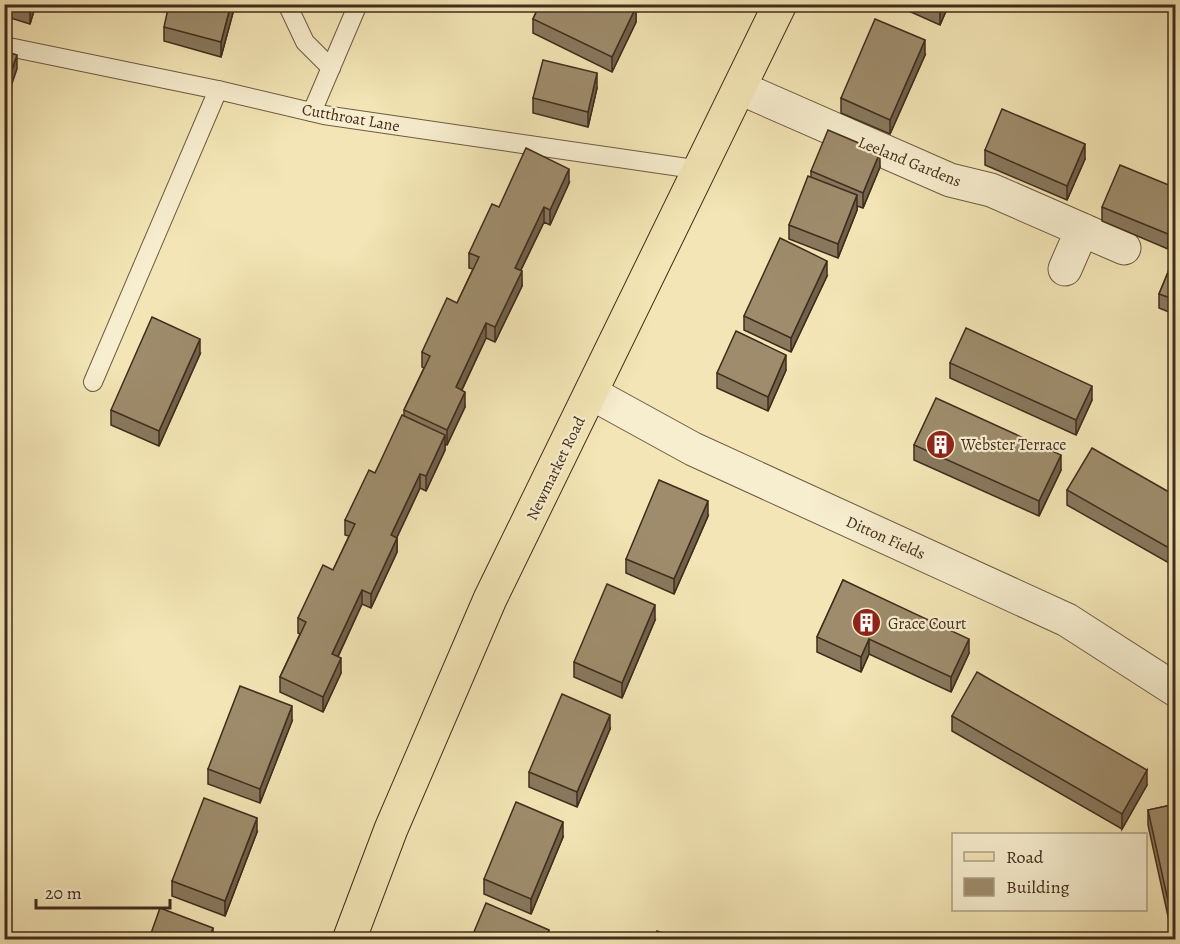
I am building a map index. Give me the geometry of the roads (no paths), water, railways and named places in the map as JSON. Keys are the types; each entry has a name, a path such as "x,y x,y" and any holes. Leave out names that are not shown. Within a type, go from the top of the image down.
{"main road":[{"name":"Newmarket Road","path":"349,939 391,829 490,599 780,4"}],"street":[{"name":"Leeland Gardens","path":"740,88 950,180 991,190 1124,248"},
{"path":"1065,269 1082,230"},
{"name":"Ditton Fields","path":"591,393 693,449 1067,620 1176,690"}],"lane":[{"path":"287,4 305,42 331,69"},
{"path":"312,112 358,4"},
{"name":"Cutthroat Lane","path":"4,46 218,90 312,112 701,170"},
{"path":"93,382 218,90"}],"place":[{"name":"Webster Terrace","path":"940,444"},
{"name":"Grace Court","path":"867,623"}]}
